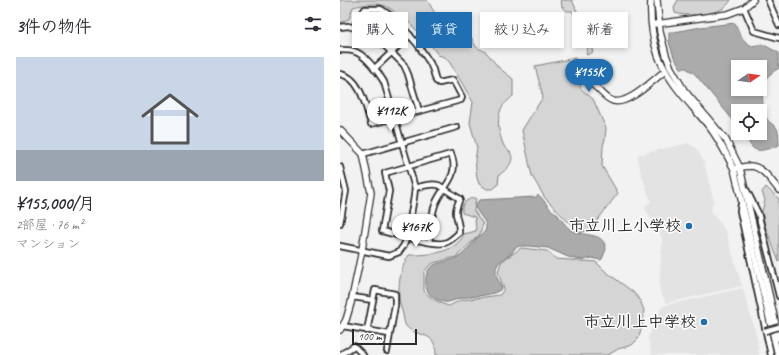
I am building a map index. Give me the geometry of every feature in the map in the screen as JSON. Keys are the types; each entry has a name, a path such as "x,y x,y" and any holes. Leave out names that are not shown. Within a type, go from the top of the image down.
{"street":[{"path":"651,0 651,25 658,55 675,86 719,141 734,169 778,355"},
{"path":"657,0 658,24 666,55 677,79 726,140 740,168 779,338"},
{"path":"651,25 728,14 744,8 753,0"},
{"path":"768,0 779,25"},
{"path":"363,12 365,9 378,8 387,12"},
{"path":"744,8 754,31 779,38"},
{"path":"340,27 352,27"},
{"path":"340,74 352,81 361,92 371,124 461,100 462,97 453,80 439,83 436,81 430,63 408,33"},
{"path":"374,69 410,35"},
{"path":"387,48 404,65 419,111"},
{"path":"340,50 354,51 358,53 374,69 384,82 415,188 407,238 401,249 389,256 340,246"},
{"path":"582,64 589,81 606,97 617,102 622,102 630,98 666,71"},
{"path":"363,154 458,127"},
{"path":"340,130 363,154 371,193 362,250 349,312 341,328 367,330 389,334"},
{"path":"415,188 436,184 444,190 460,199 456,209 459,232 449,241 444,243 429,242 382,231 389,191 385,173 451,154 453,159 451,180 444,190 435,205 429,242"},
{"path":"734,169 751,166 756,168 762,171 779,190"},
{"path":"340,223 346,191 341,170"},
{"path":"746,189 758,213 779,296"},
{"path":"742,200 740,211 771,355"},
{"path":"367,330 375,290 394,294 395,305 387,351"},
{"path":"352,297 373,300"},
{"path":"765,330 779,327"},
{"path":"340,355 354,346 363,355"}],"shaded area":[{"path":"340,0 427,0 434,12 416,12 416,29 408,21 408,12 394,12 386,6 368,4 353,7 349,19 340,23"},
{"path":"561,0 572,0 577,12 567,11 562,7"},
{"path":"678,0 731,0 725,7 718,11 706,14 691,15 675,13 674,7"},
{"path":"735,23 741,36 746,42 752,46 762,44 779,53 779,68 767,78 767,60 731,60 731,96 762,96 763,104 731,104 731,118 694,73 686,68 681,68 674,57 669,42 669,33"},
{"path":"472,39 476,47 486,52 499,68 513,79 513,96 502,107 499,114 498,123 502,142 510,152 512,159 507,168 499,175 498,185 493,189 487,189 479,184 477,178 475,160 477,148 470,123 473,102 450,63 445,57 438,55 433,48 472,48"},
{"path":"588,48 592,48 593,52 587,55"},
{"path":"575,58 581,89 593,99 606,128 602,166 618,193 590,230 579,233 545,198 532,176 522,130 543,97 535,66"},
{"path":"767,118 776,127 779,135 779,145 758,150 754,149 747,140 767,140"},
{"name":"市立川上小学校","path":"688,143 696,148 704,162 714,202 712,204 711,213 726,232 742,286 666,303 659,289 662,241 660,233 644,207 651,202 641,173 637,155"},
{"path":"766,187 779,199 779,262 765,226 762,211 765,200 762,192"},
{"path":"538,195 571,230 581,234 592,235 601,239 606,249 602,259 592,258 582,260 568,257 548,248 519,246 499,262 496,268 496,275 502,288 499,291 446,302 437,300 429,294 426,288 426,276 428,270 436,264 460,256 485,231 485,222 475,206 479,200 536,197"},
{"path":"476,198 474,211 483,224 480,234 456,257 433,263 428,267 424,272 424,291 429,296 449,306 461,300 500,295 504,289 498,272 501,262 521,248 547,251 556,259 596,262 605,271 633,292 640,300 644,310 642,326 638,339 632,345 618,349 608,355 436,355 433,341 410,330 405,325 399,299 401,275 406,259 409,255 424,255 440,252 454,246 460,241 464,234 476,231 475,217 462,213 462,206 466,201"},
{"name":"市立川上中学校","path":"743,288 757,338 759,355 652,355 648,338 662,306"}],"place":[{"name":"市立川上小学校","path":"689,226"},
{"name":"市立川上中学校","path":"704,322"}]}
